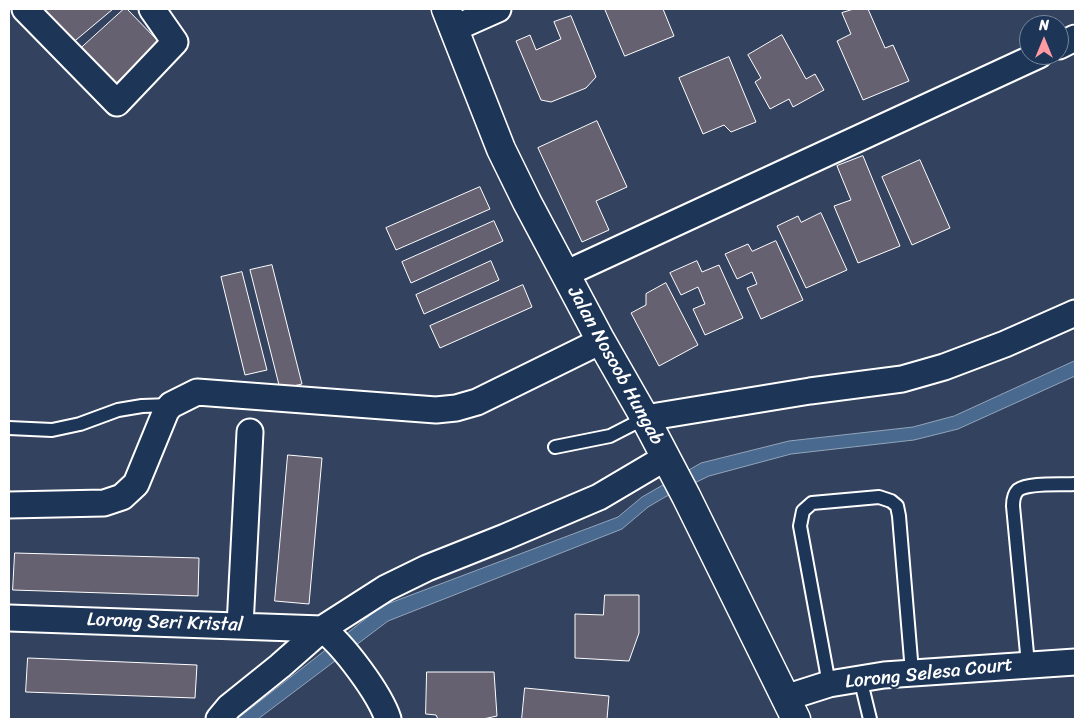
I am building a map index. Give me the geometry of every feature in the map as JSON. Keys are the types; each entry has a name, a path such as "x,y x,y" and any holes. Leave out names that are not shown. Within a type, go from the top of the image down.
{"main road":[{"name":"Jalan Nosoob Hungab","path":"450,19 501,149 565,274 686,496 791,709"}],"street":[{"path":"25,9 117,103 175,42 152,9"},
{"path":"450,19 498,9"},
{"path":"565,274 1019,64"},
{"path":"645,418 902,378 944,367 1075,314"},
{"path":"9,505 104,503 122,496 136,484 166,411 171,405 197,392 436,410 456,408 477,402 601,341"},
{"path":"240,626 250,432"},
{"path":"219,719 229,707 280,666 386,588 427,568 505,537 599,496 667,463"},
{"name":"Lorong Seri Kristal","path":"9,618 240,626 327,633"},
{"path":"327,633 378,697 388,719"},
{"name":"Lorong Selesa Court","path":"791,709 829,684 860,678 912,672 1075,662"}],"lane":[{"path":"9,428 52,430 80,424 118,410 142,406 171,405"},
{"path":"555,447 610,436 645,418"},
{"path":"1028,664 1012,506 1014,496 1018,491 1027,486 1075,484"},
{"path":"829,684 800,526 803,511 812,503 879,497 891,501 897,506 900,516 912,672"},
{"path":"860,678 870,719"}],"water":[{"path":"1075,361 1075,376 958,429 914,440 791,454 709,476 648,507 622,529 388,621 258,719 237,719 382,606 618,517 642,497 701,463 789,441 913,427 954,416"}],"building":[{"path":"40,9 113,9 70,45"},
{"path":"124,9 127,9 160,43 112,87 78,51"},
{"path":"605,9 663,9 674,36 625,56"},
{"path":"854,9 868,9 885,48 893,45 909,81 863,100 837,41 851,34 842,13"},
{"path":"571,16 596,77 586,88 551,102 541,100 516,41 530,35 536,50 561,39 554,22"},
{"path":"782,35 806,79 815,74 824,90 793,107 789,99 770,109 755,82 761,78 748,55"},
{"path":"729,57 756,122 731,132 724,125 703,134 679,78"},
{"path":"597,121 627,187 596,201 609,230 582,242 538,148"},
{"path":"863,156 900,246 858,263 834,206 851,200 837,166"},
{"path":"920,160 950,228 912,245 882,177"},
{"path":"480,187 490,209 396,250 386,228"},
{"path":"821,213 847,270 806,288 777,226 798,216 801,222"},
{"path":"494,221 503,241 411,283 402,262"},
{"path":"776,241 803,300 761,319 747,288 757,284 752,272 737,279 725,254 748,244 752,251"},
{"path":"491,261 499,280 424,314 416,295"},
{"path":"697,261 702,272 719,265 743,318 705,335 693,309 705,304 698,287 681,295 670,273"},
{"path":"272,265 302,384 280,389 250,270"},
{"path":"242,272 267,370 245,375 221,277"},
{"path":"666,283 698,345 659,366 631,313 646,305 646,294"},
{"path":"523,285 532,307 440,348 430,326"},
{"path":"288,455 322,458 309,604 275,601"},
{"path":"15,553 199,558 198,596 13,590"},
{"path":"605,595 639,595 639,633 629,661 575,658 575,614 603,615"},
{"path":"28,658 197,665 195,698 26,692"},
{"path":"427,672 494,672 497,716 483,719 438,719 436,715 426,714"},
{"path":"525,688 609,696 607,719 522,719"}]}
